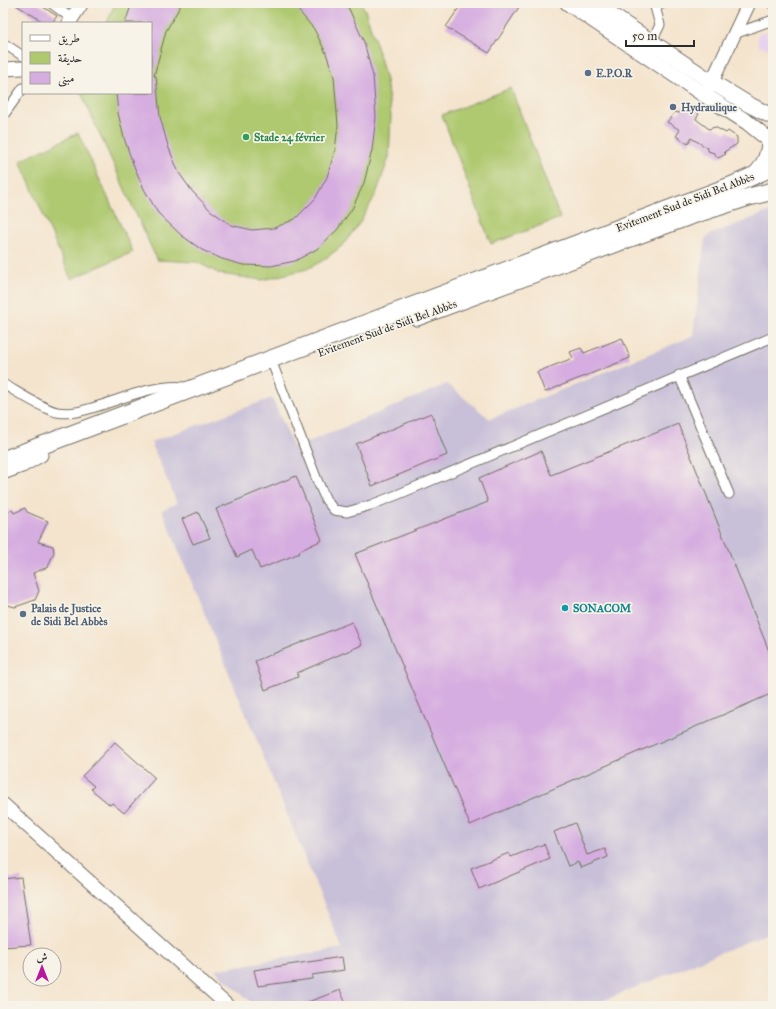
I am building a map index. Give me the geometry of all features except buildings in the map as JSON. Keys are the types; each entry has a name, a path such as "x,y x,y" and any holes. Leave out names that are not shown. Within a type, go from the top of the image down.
{"highway":[{"path":"757,174 766,162 772,141"},
{"name":"Evitement Sud de Sidi Bel Abbès","path":"272,365 733,185 773,167"},
{"name":"Evitement Sud de Sidi Bel Abbès","path":"3,468 38,451 208,387 687,217 749,197 773,191"},
{"path":"3,460 38,451"}],"main road":[{"path":"71,21 82,3"},
{"path":"568,3 618,28 652,41 712,82 773,117"},
{"path":"593,3 618,28 674,75 747,122 772,141"},
{"path":"706,96 749,3"},
{"path":"674,75 682,62"},
{"path":"3,69 22,68"},
{"path":"3,456 20,450 38,451"},
{"path":"3,473 22,466 38,451"},
{"path":"3,804 228,1006"}],"street":[{"path":"51,3 71,21"},
{"path":"652,41 660,25 654,5 665,3"},
{"path":"734,34 773,20"},
{"path":"3,42 22,55"},
{"path":"3,116 22,89"},
{"path":"272,365 326,500 334,510 347,512 371,505 399,494 679,375 773,337"},
{"path":"679,375 729,494"},
{"path":"3,384 56,412 69,413 82,411 129,396 158,389 178,386 208,387"}],"shaded area":[{"path":"773,30 773,50 758,46 758,34"},
{"path":"773,210 773,931 590,1006 255,1006 215,970 342,948 162,510 177,503 151,442 272,398 294,448 447,384 490,419 693,336 705,239 709,235"}],"green space":[{"name":"Stade 24 février","path":"115,3 361,3 365,10 378,50 386,80 391,116 389,157 376,194 359,224 342,246 322,261 307,269 262,280 220,274 197,262 157,260 81,94 152,94 152,22 107,22"},
{"path":"511,88 560,218 491,244 442,115"},
{"path":"78,133 133,252 71,279 20,161"}],"place":[{"name":"E.P.O.R","path":"588,73"},
{"name":"Hydraulique","path":"673,107"},
{"name":"Stade 24 février","path":"246,137"},
{"name":"SONACOM","path":"565,608"},
{"name":"Palais de Justice de Sidi Bel Abbès","path":"23,614"}]}
